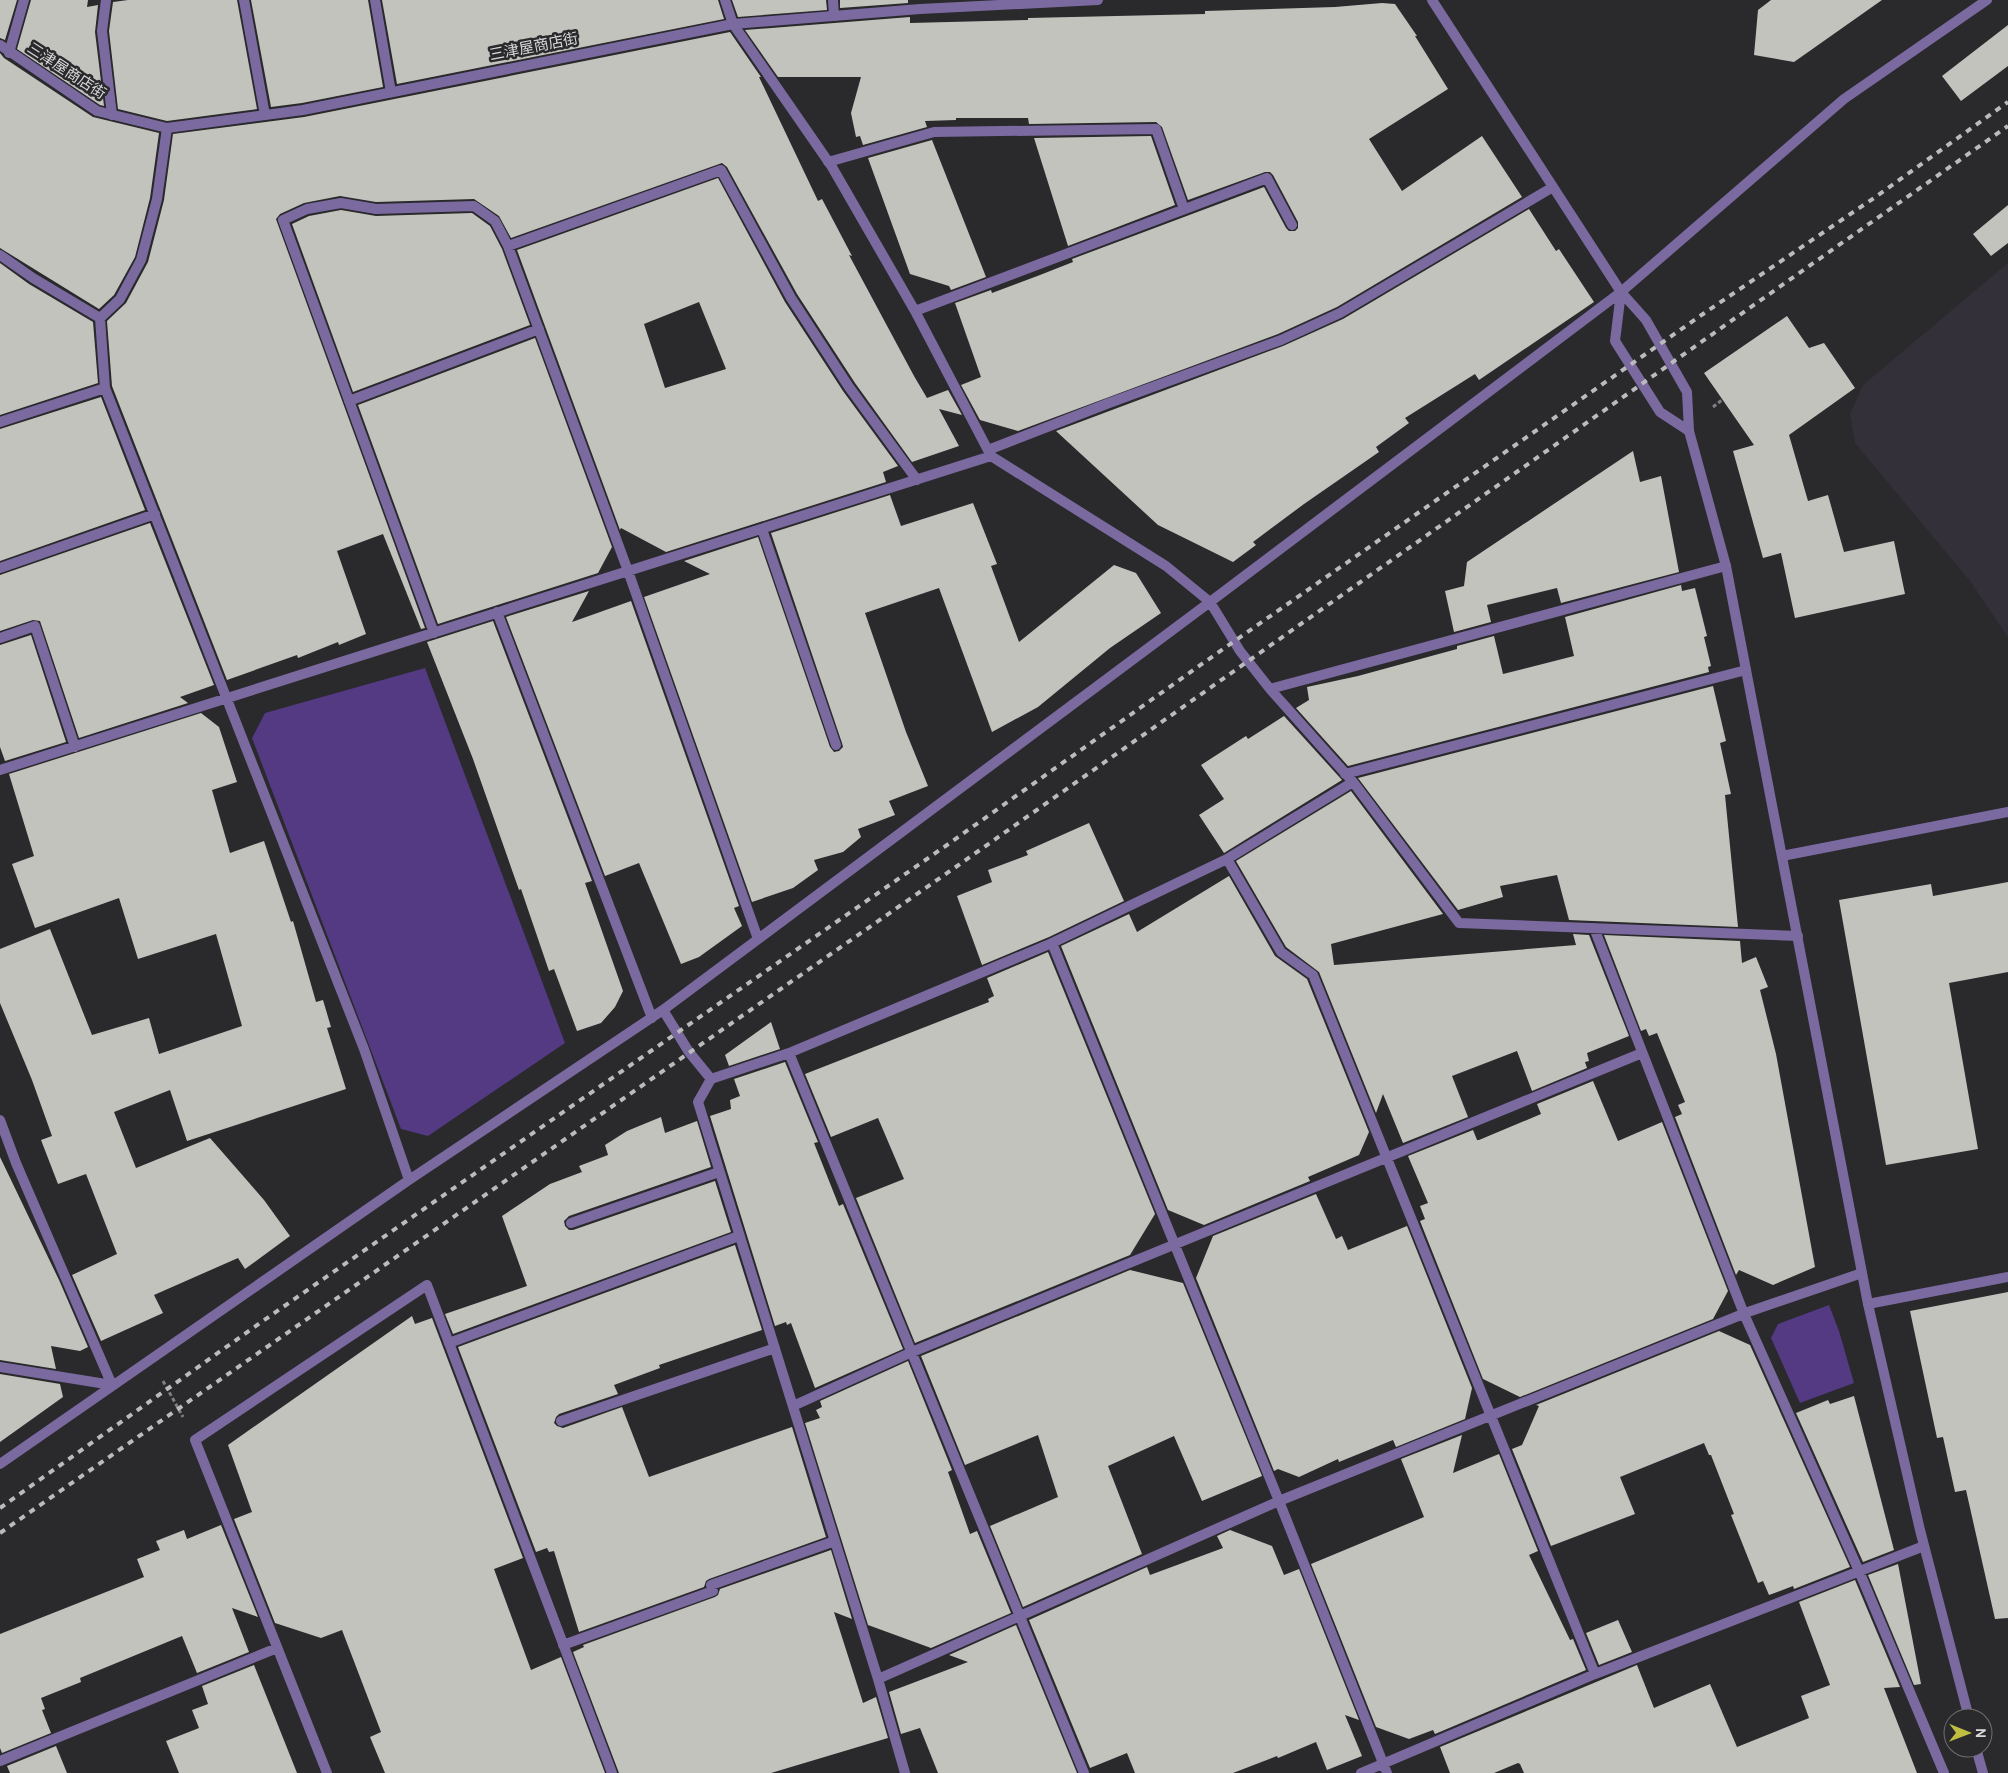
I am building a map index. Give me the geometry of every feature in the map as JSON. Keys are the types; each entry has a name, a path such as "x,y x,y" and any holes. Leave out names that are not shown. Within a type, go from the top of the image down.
{"street":[{"path":"9,53 24,0"},
{"path":"106,0 102,31 112,115"},
{"path":"244,0 266,115"},
{"path":"375,0 391,92"},
{"path":"725,0 733,24 828,162 915,311 990,453 1166,566 1210,602 1240,651 1270,689 1353,782 1459,923 1798,936"},
{"path":"833,0 834,16"},
{"name":"三津屋商店街","path":"0,45 9,53 97,111 167,128 303,110 733,24 920,9 1098,0"},
{"path":"1432,0 1621,292 1646,320 1687,392 1689,431 1726,566 1868,1304 1924,1546 1965,1708"},
{"path":"0,1464 410,1180 663,1010 1210,602 1621,292 1844,99 1987,0"},
{"path":"100,318 120,299 141,260 157,199 167,128"},
{"path":"828,162 934,132 1156,129 1184,209"},
{"path":"508,246 721,170 791,298 849,387 917,480"},
{"path":"915,311 1267,178 1292,225"},
{"path":"0,770 917,480 990,453 1109,403 1281,340 1340,313 1553,187"},
{"path":"434,632 283,220 307,209 341,203 376,209 474,206 495,221 508,246 628,571 758,939"},
{"path":"2,259 100,318"},
{"path":"1621,292 1615,341 1660,412 1689,431"},
{"path":"100,318 105,388 156,514 225,698 364,1049 410,1180"},
{"path":"350,401 539,329"},
{"path":"0,422 105,388"},
{"path":"0,568 156,514"},
{"path":"762,529 836,745"},
{"path":"1270,689 1726,566"},
{"path":"497,612 652,1018"},
{"path":"0,638 35,626 75,747"},
{"path":"1345,774 1746,670"},
{"path":"905,1773 878,1679 698,1102 712,1079 789,1052 1052,943 1227,859 1353,782"},
{"path":"1782,856 2008,812"},
{"path":"1227,859 1281,952 1313,975 1595,1674"},
{"path":"1594,928 1744,1314 1859,1571 1944,1773"},
{"path":"1052,943 1279,1501 1385,1768"},
{"path":"663,1010 689,1052 712,1079"},
{"path":"789,1052 1084,1773"},
{"path":"793,1406 912,1352 1642,1053"},
{"path":"0,1120 20,1172 112,1385"},
{"path":"571,1223 720,1172"},
{"path":"449,1343 740,1236"},
{"path":"878,1679 1279,1501 1744,1314 1862,1273"},
{"path":"1868,1304 2008,1277"},
{"path":"327,1773 195,1440 427,1284 612,1773"},
{"path":"561,1421 775,1348"},
{"path":"0,1367 112,1385"},
{"path":"563,1645 713,1591 711,1586 835,1541"},
{"path":"1361,1773 1385,1768 1595,1674 1924,1546"},
{"path":"0,1761 277,1648"},
{"path":"1979,1758 1983,1773"}],"path":[{"path":"148,1360 168,1389 195,1440"}],"shaded area":[{"path":"2008,263 2008,637 1970,581 1855,443 1850,414 1863,385"},
{"path":"425,668 565,1043 428,1136 401,1129 252,738 265,713"},
{"path":"1829,1305 1839,1331 1854,1383 1800,1403 1771,1338 1778,1324"}],"building":[{"path":"0,0 17,0 5,40 0,38"},
{"path":"31,0 88,0 87,7 98,5 95,32 104,106 17,49"},
{"path":"128,0 237,0 257,109 167,121 118,109 109,31 113,2"},
{"path":"251,0 368,0 383,87 302,103 271,107"},
{"path":"382,0 718,0 724,19 397,84"},
{"path":"732,0 826,0 827,10 738,17"},
{"path":"840,0 908,0 908,3 840,8"},
{"path":"1771,0 1882,0 1794,62 1754,55 1758,10"},
{"path":"1382,3 1395,4 1417,36 1415,36 1448,89 1369,139 1402,191 1482,136 1522,197 1337,307 1278,334 1018,431 980,420 961,385 981,377 955,303 991,290 992,293 1040,275 1073,262 1072,259 1264,187 1286,228 1289,231 1295,231 1298,228 1298,222 1273,175 1270,172 1265,172 1188,200 1162,127 1156,122 1029,124 1028,118 956,118 956,120 925,121 927,127 863,145 860,136 856,137 851,113 861,77 778,77 745,30 910,17 910,23 1028,20 1028,18 1205,14 1205,11 1335,7"},
{"path":"2008,25 2008,66 1961,101 1942,76"},
{"path":"730,32 761,77 759,77 818,201 822,199 852,256 849,255 927,398 948,390 962,415 939,409 959,446 912,462 855,383 797,294 727,167 722,163 511,238 499,216 474,199 376,202 340,196 304,203 280,214 276,219 425,628 421,629 383,534 337,551 366,634 339,645 338,642 298,658 297,655 227,680 112,386 107,321 126,303 148,262 164,200 173,134 304,117"},
{"path":"0,53 4,58 93,117 159,133 150,198 135,257 114,295 99,309 0,248"},
{"path":"1151,136 1175,205 1068,246 1034,138"},
{"path":"932,140 986,277 951,290 949,286 910,274 868,158"},
{"path":"718,178 785,302 843,391 898,466 883,472 886,482 666,552 621,528 620,530 517,250","holes":["699,302 726,369 665,388 644,324"]},
{"path":"2008,205 2008,243 1991,256 1973,234"},
{"path":"1529,209 1556,251 1559,249 1594,302 1479,380 1475,374 1405,418 1409,423 1376,447 1379,452 1253,542 1256,545 1233,562 1158,525 1056,431 1283,346 1343,319"},
{"path":"341,210 376,216 472,213 490,226 502,249 530,325 353,392 292,224 309,216"},
{"path":"0,263 29,284 93,322 98,383 0,415"},
{"path":"1787,316 1809,348 1824,343 1855,388 1789,435 1808,501 1828,495 1844,552 1894,541 1905,594 1795,618 1781,553 1763,558 1733,451 1754,445 1704,373"},
{"path":"535,338 612,547 598,573 438,624 358,405"},
{"path":"101,397 145,510 0,561 0,429"},
{"path":"1633,451 1640,482 1661,476 1679,572 1561,603 1557,588 1487,605 1491,622 1454,632 1445,591 1464,586 1467,562"},
{"path":"890,495 901,526 973,503 997,564 991,566 1019,642 1114,565 1136,573 1161,613 1110,648 1038,707 992,732 939,588 865,613 906,732 928,786 889,801 895,815 858,829 861,837 843,852 814,860 818,870 793,888 752,902 644,597 710,574 684,561 758,537 830,747 834,752 839,751 843,747 842,743 771,533"},
{"path":"150,523 214,685 180,697 188,703 79,738 40,621 33,620 0,631 0,575"},
{"path":"1681,585 1682,591 1695,588 1707,636 1704,637 1711,666 1708,667 1709,672 1348,766 1296,708 1309,700 1307,687 1358,676 1457,649 1457,646 1494,636 1503,674 1574,656 1565,617"},
{"path":"589,591 572,622 631,601 739,906 734,908 742,926 699,957 681,964 639,863 605,876 506,617"},
{"path":"493,621 592,881 585,883 623,991 615,1007 601,1023 577,1031 554,969 549,971 473,759 427,642"},
{"path":"31,635 66,742 5,761 0,747 0,645"},
{"path":"1713,686 1726,741 1720,743 1731,794 1725,795 1738,927 1569,920 1557,875 1500,886 1503,897 1458,910 1358,778"},
{"path":"201,713 219,727 237,782 212,790 230,853 264,841 291,922 293,921 316,1002 323,1000 331,1027 327,1028 346,1089 187,1141 170,1090 114,1112 136,1168 210,1138 264,1200 290,1236 245,1269 238,1258 154,1295 163,1313 101,1341 72,1275 117,1254 86,1174 58,1184 41,1140 52,1136 32,1080 0,1003 0,949 50,929 92,1035 149,1018 159,1054 242,1026 216,934 138,959 119,898 35,928 12,864 34,856 9,774"},
{"path":"1284,716 1342,780 1224,853 1199,815 1224,799 1201,765 1246,736 1248,739"},
{"path":"1351,791 1443,914 1331,944 1334,965 1576,945 1573,934 1589,935 1629,1036 1587,1053 1589,1061 1585,1062 1587,1068 1532,1091 1517,1051 1452,1076 1468,1117 1403,1143 1383,1094 1376,1113 1319,972 1286,947 1236,861"},
{"path":"1089,823 1124,901 1049,937 982,965 957,896 992,882 988,870 1028,855 1026,851"},
{"path":"1229,876 1275,956 1307,979 1369,1132 1359,1155 1308,1177 1310,1181 1204,1225 1168,1210 1061,946 1129,914 1137,932"},
{"path":"2008,882 2008,972 1949,983 1978,1149 1886,1165 1839,900 1931,884 1933,896"},
{"path":"1604,935 1740,941 1742,963 1756,957 1768,987 1760,990 1776,1054 1815,1267 1773,1285 1739,1270 1736,1275 1675,1117 1682,1114 1678,1105 1685,1102 1657,1033 1649,1036 1646,1029 1641,1031"},
{"path":"1048,952 1155,1214 1130,1255 915,1343 856,1198 904,1179 878,1118 831,1137 805,1074 989,1002 988,999 994,996 987,978"},
{"path":"771,1022 780,1049 729,1066 725,1055"},
{"path":"785,1062 818,1142 814,1143 839,1206 843,1204 903,1349 815,1388 791,1323 787,1325 786,1322 775,1326 710,1116 731,1109 730,1100 740,1096 734,1079"},
{"path":"1593,1081 1618,1141 1662,1122 1728,1291 1713,1319 1520,1397 1483,1379 1420,1221 1425,1219 1420,1206 1428,1203 1408,1156 1473,1130 1477,1140 1479,1140 1541,1114 1537,1104"},
{"path":"661,1117 665,1133 697,1121 711,1167 569,1216 564,1221 565,1226 569,1230 573,1230 715,1181 731,1232 453,1334 445,1314 527,1286 502,1216 550,1184 582,1172 579,1166 608,1155 605,1145 627,1131"},
{"path":"0,1157 59,1280 88,1347 80,1351 51,1346 56,1369 0,1360"},
{"path":"1316,1194 1336,1239 1342,1236 1348,1250 1407,1226 1472,1388 1465,1419 1396,1447 1393,1440 1339,1462 1338,1459 1299,1477 1278,1469 1274,1471 1196,1278 1213,1236"},
{"path":"735,1245 762,1330 659,1365 660,1368 614,1385 618,1394 559,1414 554,1423 563,1428 622,1407 649,1477 792,1427 826,1537 709,1579 704,1587 579,1632 554,1551 549,1552 547,1548 536,1552 458,1347"},
{"path":"1130,1270 1183,1283 1262,1476 1202,1501 1174,1436 1108,1466 1142,1554 1023,1607 990,1526 1058,1497 1038,1435 965,1465 921,1356"},
{"path":"2008,1292 2008,1618 1995,1619 1966,1490 1955,1492 1943,1437 1937,1438 1910,1311"},
{"path":"412,1316 415,1324 432,1318 523,1558 494,1569 531,1670 561,1657 605,1773 385,1773 370,1737 381,1732 342,1630 321,1638 275,1623 234,1519 252,1512 228,1445"},
{"path":"1719,1331 1750,1345 1850,1567 1794,1589 1793,1586 1769,1595 1763,1581 1758,1583 1731,1515 1734,1514 1711,1455 1709,1455 1704,1443 1620,1477 1635,1514 1551,1546 1512,1449 1522,1445 1539,1406 1536,1405"},
{"path":"908,1361 952,1470 948,1472 970,1534 977,1531 1011,1613 931,1648 868,1625 805,1423 820,1418 816,1410 822,1407 820,1401"},
{"path":"0,1374 60,1384 63,1397 0,1442"},
{"path":"1854,1396 1894,1550 1863,1562 1796,1413 1828,1400 1830,1404"},
{"path":"1462,1435 1453,1473 1499,1454 1538,1551 1529,1555 1570,1640 1573,1639 1586,1670 1435,1734 1433,1730 1409,1739 1376,1727 1311,1564 1424,1517 1401,1459"},
{"path":"221,1525 258,1617 232,1608 249,1652 197,1673 182,1636 80,1678 81,1682 41,1698 45,1709 42,1710 51,1733 2,1753 0,1748 0,1634 144,1577 137,1559 160,1550 156,1541 184,1530 187,1539"},
{"path":"1230,1530 1272,1546 1284,1575 1299,1569 1359,1720 1345,1715 1362,1756 1327,1770 1316,1742 1278,1758 1277,1756 1233,1773 1135,1773 1127,1753 1090,1768 1029,1620 1147,1567 1150,1575 1223,1548 1217,1536"},
{"path":"831,1550 852,1619 834,1612 863,1703 876,1697 888,1738 771,1773 619,1773 573,1652 584,1647 583,1645 715,1597 720,1589"},
{"path":"1898,1564 1921,1684 1914,1685 1868,1575"},
{"path":"1855,1580 1900,1687 1884,1688 1917,1773 1524,1773 1518,1763 1494,1773 1450,1773 1440,1747 1637,1665 1654,1708 1710,1684 1737,1747 1809,1718 1801,1696 1830,1685 1799,1602"},
{"path":"1618,1620 1632,1652 1599,1665 1586,1633"},
{"path":"1016,1625 1077,1773 938,1773 920,1728 901,1734 889,1692 968,1662 949,1655"},
{"path":"254,1665 297,1773 179,1773 166,1741 199,1728 192,1710 208,1704 202,1686"},
{"path":"56,1746 67,1773 10,1773 7,1766"}],"railway":[{"path":"0,1508 260,1323 947,845 1216,654 1703,314 1874,198 2008,102"},
{"path":"0,1533 960,864 2008,126"}]}
